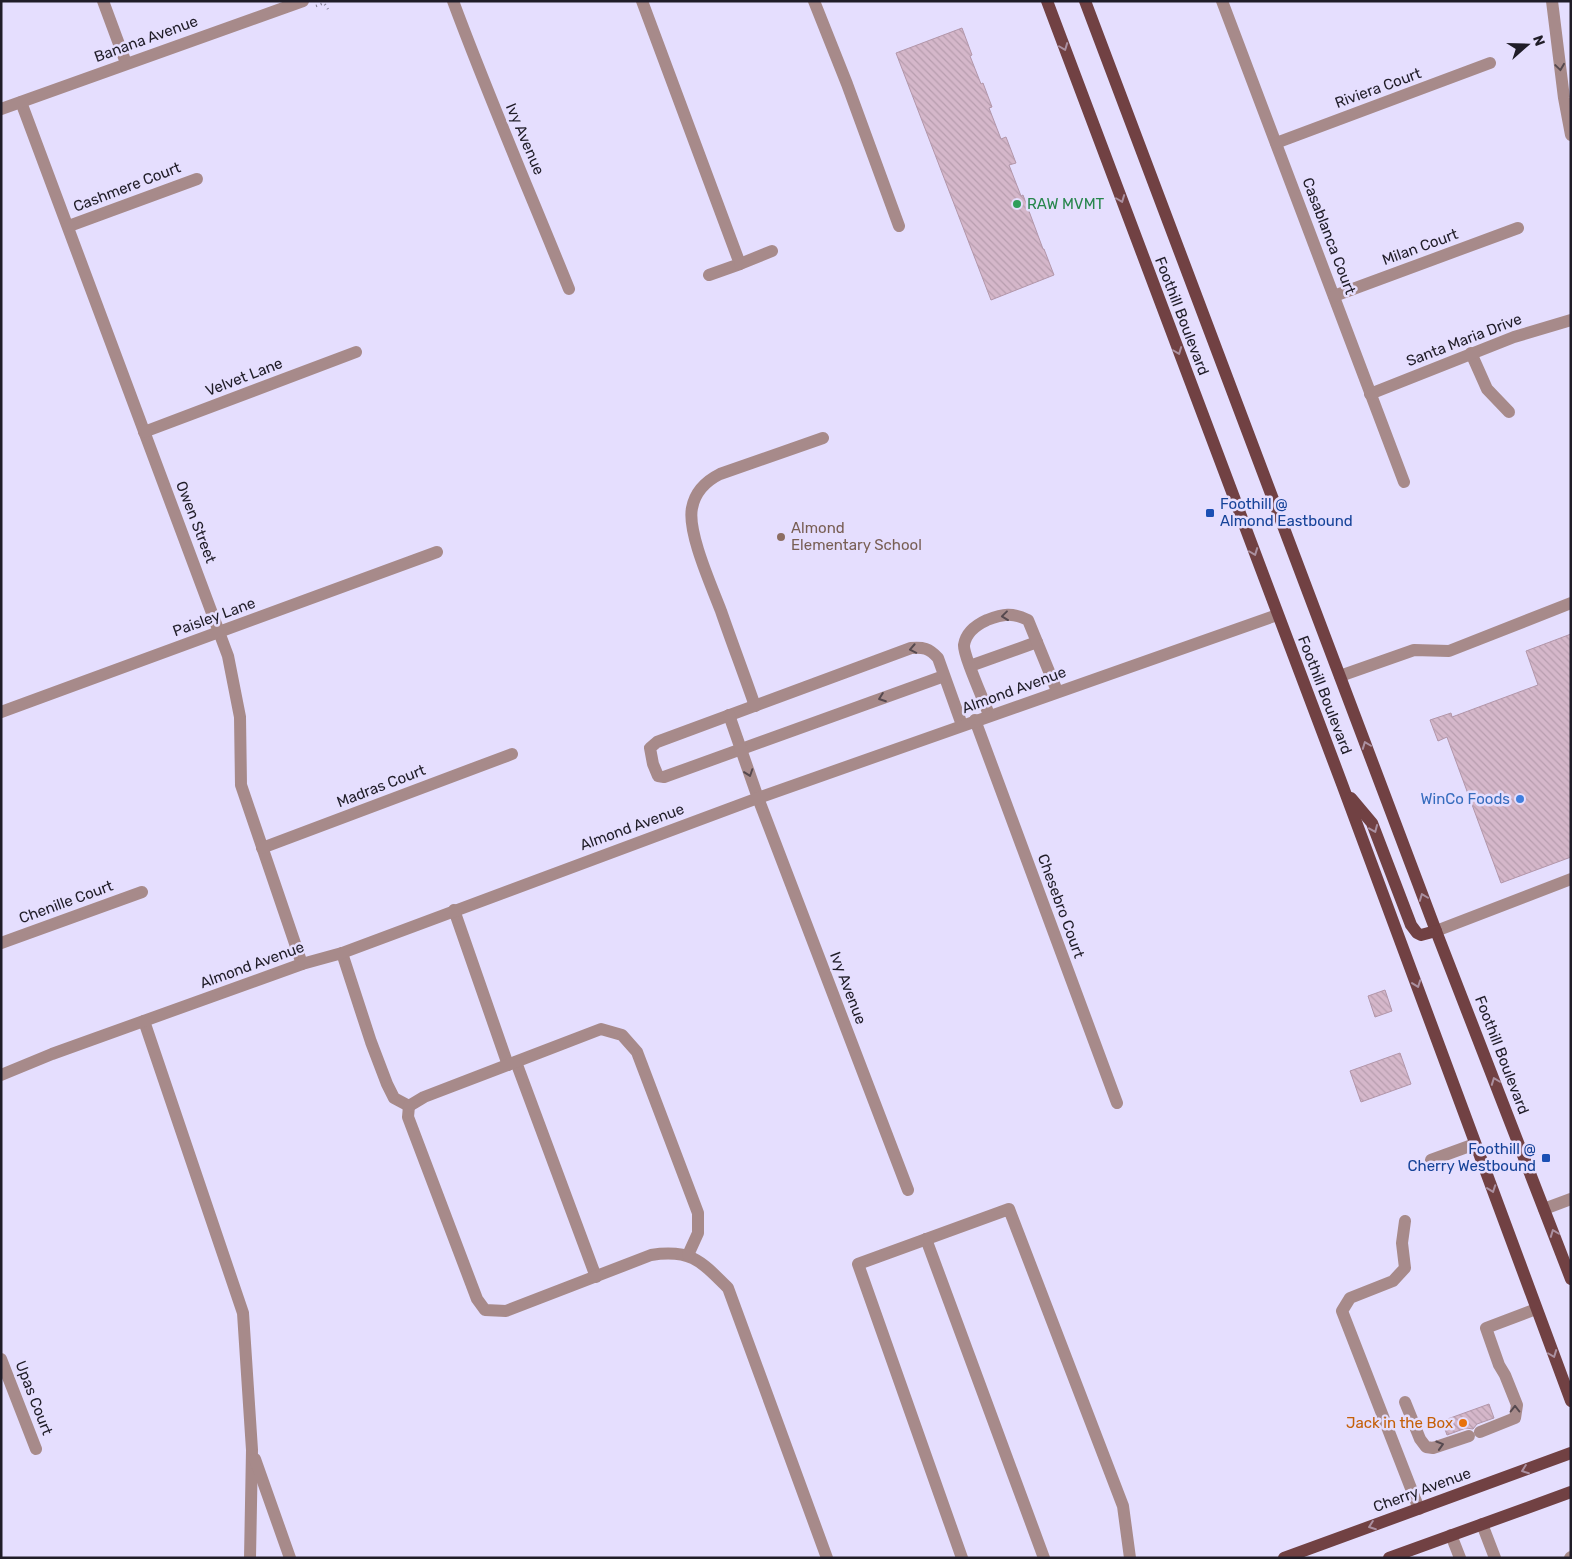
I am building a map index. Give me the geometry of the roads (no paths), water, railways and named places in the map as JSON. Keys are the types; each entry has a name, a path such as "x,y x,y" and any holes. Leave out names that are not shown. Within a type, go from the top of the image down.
{"main road":[{"name":"Foothill Boulevard","path":"1047,1 1277,615 1345,791 1571,1401"},
{"name":"Foothill Boulevard","path":"1085,1 1436,931 1571,1279"},
{"path":"1345,791 1372,823 1411,926 1417,933 1422,935 1436,931"},
{"name":"Cherry Avenue","path":"1284,1558 1571,1453"},
{"path":"1389,1558 1571,1492"}],"street":[{"path":"103,1 126,64"},
{"name":"Banana Avenue","path":"1,109 126,64 270,7 303,1"},
{"name":"Ivy Avenue","path":"453,1 486,90 522,171 569,289"},
{"path":"642,1 740,264"},
{"path":"814,1 847,84 898,226"},
{"name":"Casablanca Court","path":"1222,1 1404,482"},
{"path":"1552,1 1564,98 1571,135"},
{"name":"Riviera Court","path":"1276,143 1490,63"},
{"name":"Owen Street","path":"21,102 69,226 228,656 240,717 241,785 302,964"},
{"name":"Cashmere Court","path":"69,226 197,178"},
{"name":"Milan Court","path":"1334,296 1518,228"},
{"path":"709,275 772,251"},
{"name":"Santa Maria Drive","path":"1370,394 1514,337 1571,320"},
{"name":"Velvet Lane","path":"144,432 356,352"},
{"path":"1471,353 1487,388 1509,412"},
{"path":"755,706 702,560 693,529 692,507 700,490 708,480 822,438"},
{"name":"Paisley Lane","path":"1,712 437,552"},
{"path":"1340,676 1414,650 1449,651 1571,603"},
{"path":"989,715 964,646 968,632 980,623 1000,616 1016,614 1028,620 1057,691"},
{"name":"Almond Avenue","path":"1,1075 52,1054 302,964 342,953 758,798 1277,615"},
{"path":"970,666 1037,642"},
{"path":"944,676 664,777 658,776 653,764 650,748 657,742 911,648 921,647 930,650 938,658 962,725"},
{"name":"Ivy Avenue","path":"729,715 758,798 908,1190"},
{"name":"Chesebro Court","path":"975,720 1117,1103"},
{"name":"Madras Court","path":"262,848 512,754"},
{"path":"1436,931 1571,879"},
{"name":"Chenille Court","path":"1,943 142,892"},
{"path":"454,910 596,1276"},
{"path":"342,953 387,1084 394,1098 410,1106"},
{"path":"144,1021 243,1313 252,1450 250,1558"},
{"path":"688,1255 698,1233 698,1213 637,1052 622,1035 601,1029 424,1097 410,1106 408,1117 477,1299 485,1310 506,1311 651,1255 670,1252 688,1255 709,1269 728,1288 827,1558"},
{"path":"1431,1160 1475,1144"},
{"path":"1544,1208 1571,1199"},
{"path":"962,1558 858,1264 1010,1209 1123,1506 1130,1558"},
{"path":"1405,1221 1402,1243 1405,1268 1393,1281 1350,1298 1342,1311 1418,1509"},
{"path":"926,1239 1044,1558"},
{"path":"1405,1402 1420,1439 1426,1447 1433,1448 1515,1418 1517,1405 1499,1365 1486,1328 1536,1309"},
{"name":"Upas Court","path":"1,1359 36,1449"},
{"path":"252,1450 290,1558"},
{"path":"1482,1524 1495,1558"},
{"path":"1451,1535 1460,1558"}],"place":[{"name":"RAW MVMT","path":"1017,204"},
{"name":"Foothill @ Almond Eastbound","path":"1210,513"},
{"name":"Almond Elementary School","path":"781,537"},
{"name":"WinCo Foods","path":"1520,799"},
{"name":"Foothill @ Cherry Westbound","path":"1546,1158"},
{"name":"Jack in the Box","path":"1463,1423"}]}
